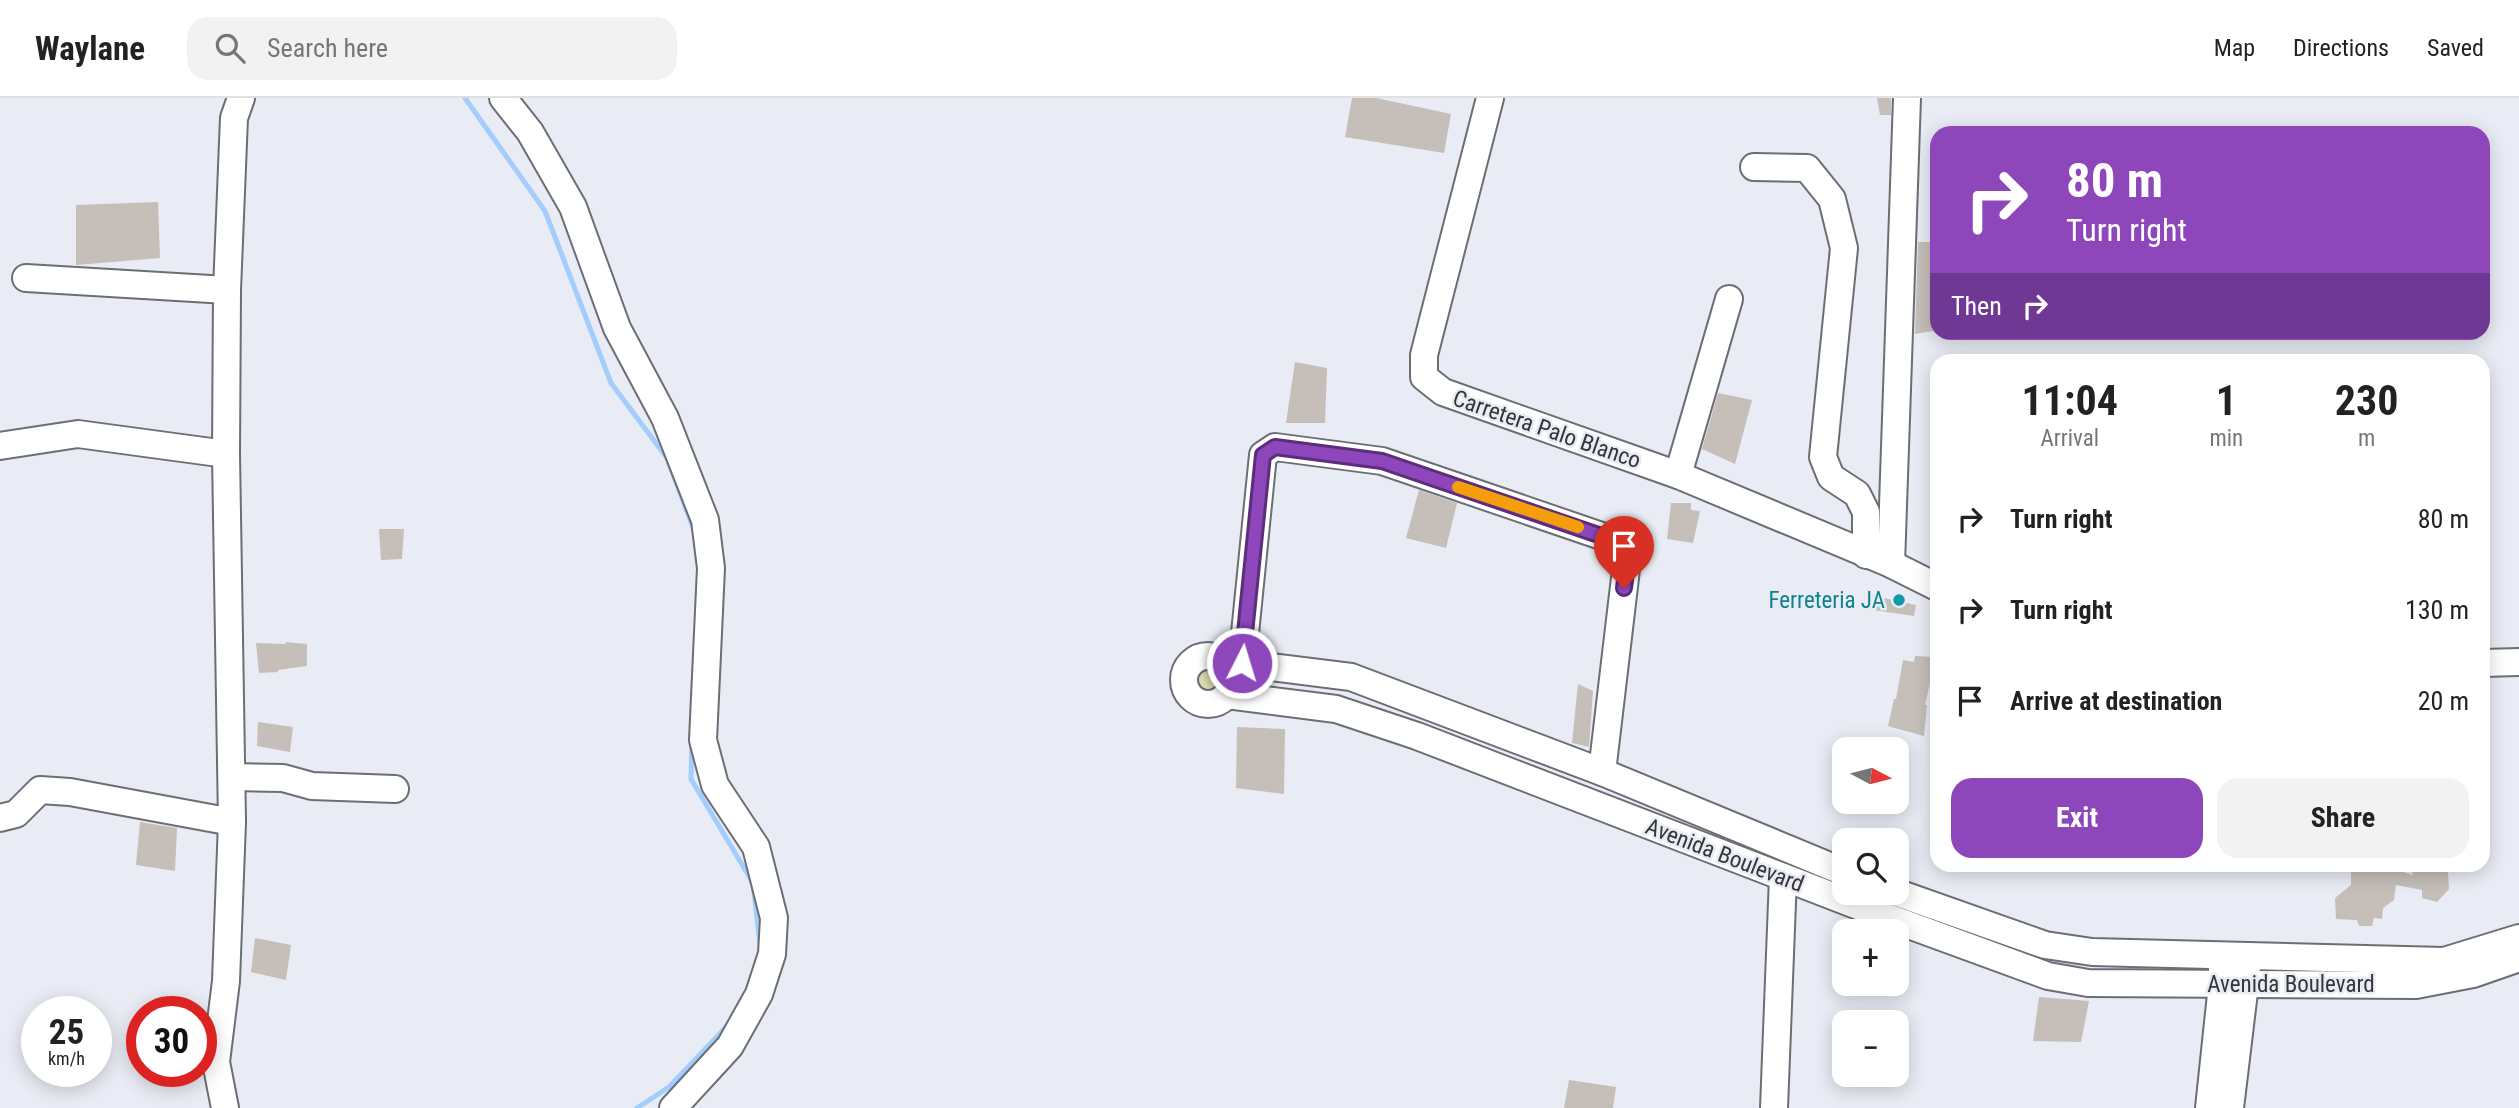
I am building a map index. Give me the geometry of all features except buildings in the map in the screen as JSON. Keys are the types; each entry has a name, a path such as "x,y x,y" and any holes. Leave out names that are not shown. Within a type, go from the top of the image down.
{"street":[{"path":"225,1108 216,1062 226,981 232,822 226,454 227,289 234,118 241,98"},
{"path":"503,98 530,132 573,207 617,328 664,418 705,520 711,568 703,740 715,785 756,847 774,918 772,954 759,994 730,1046 673,1108"},
{"name":"Carretera Palo Blanco","path":"1490,98 1424,355 1424,377 1443,393 1678,474 1930,584"},
{"path":"1878,560 1907,98"},
{"path":"1754,167 1807,168 1832,199 1844,248 1823,457 1831,477 1857,494 1866,512 1878,560"},
{"path":"26,278 227,289"},
{"path":"1678,474 1728,299"},
{"path":"0,446 78,434 226,454"},
{"path":"1233,662 1208,656 1193,661 1188,667 1185,682 1187,690 1198,701 1213,703 1227,695 1232,681 1228,666 1233,662 1263,455 1275,447 1382,461 1619,542 1626,550 1628,561 1602,772"},
{"name":"Avenida Boulevard","path":"1233,662 1351,677 1602,772 1832,867"},
{"path":"2490,663 2519,662"},
{"name":"Avenida Boulevard","path":"1227,695 1336,709 1417,736 2048,976 2088,984 2416,985 2473,974 2519,958"},
{"path":"232,777 283,778 312,786 395,789"},
{"path":"0,818 16,814 40,790 70,792 232,822"},
{"path":"1774,1108 1783,877"},
{"name":"Avenida Boulevard","path":"1909,897 2045,945 2092,952 2444,961 2519,938"},
{"path":"2230,1108 2235,956"},
{"path":"2209,1108 2235,985"}],"green space":[{"path":"1208,661 1221,667 1227,680 1221,693 1208,699 1195,693 1189,680 1195,667"}],"waterway":[{"path":"465,98 545,211 611,383 667,458 695,533"},
{"path":"692,741 691,779 753,883 760,945"},
{"path":"637,1108 669,1087 730,1023"}],"slow traffic":[{"path":"1458,487 1578,527"}],"place":[{"name":"Ferreteria JA","path":"1899,600"}],"route":[{"path":"1242,663 1263,455 1275,447 1382,461 1619,542 1626,550 1628,561 1624,588"}]}
